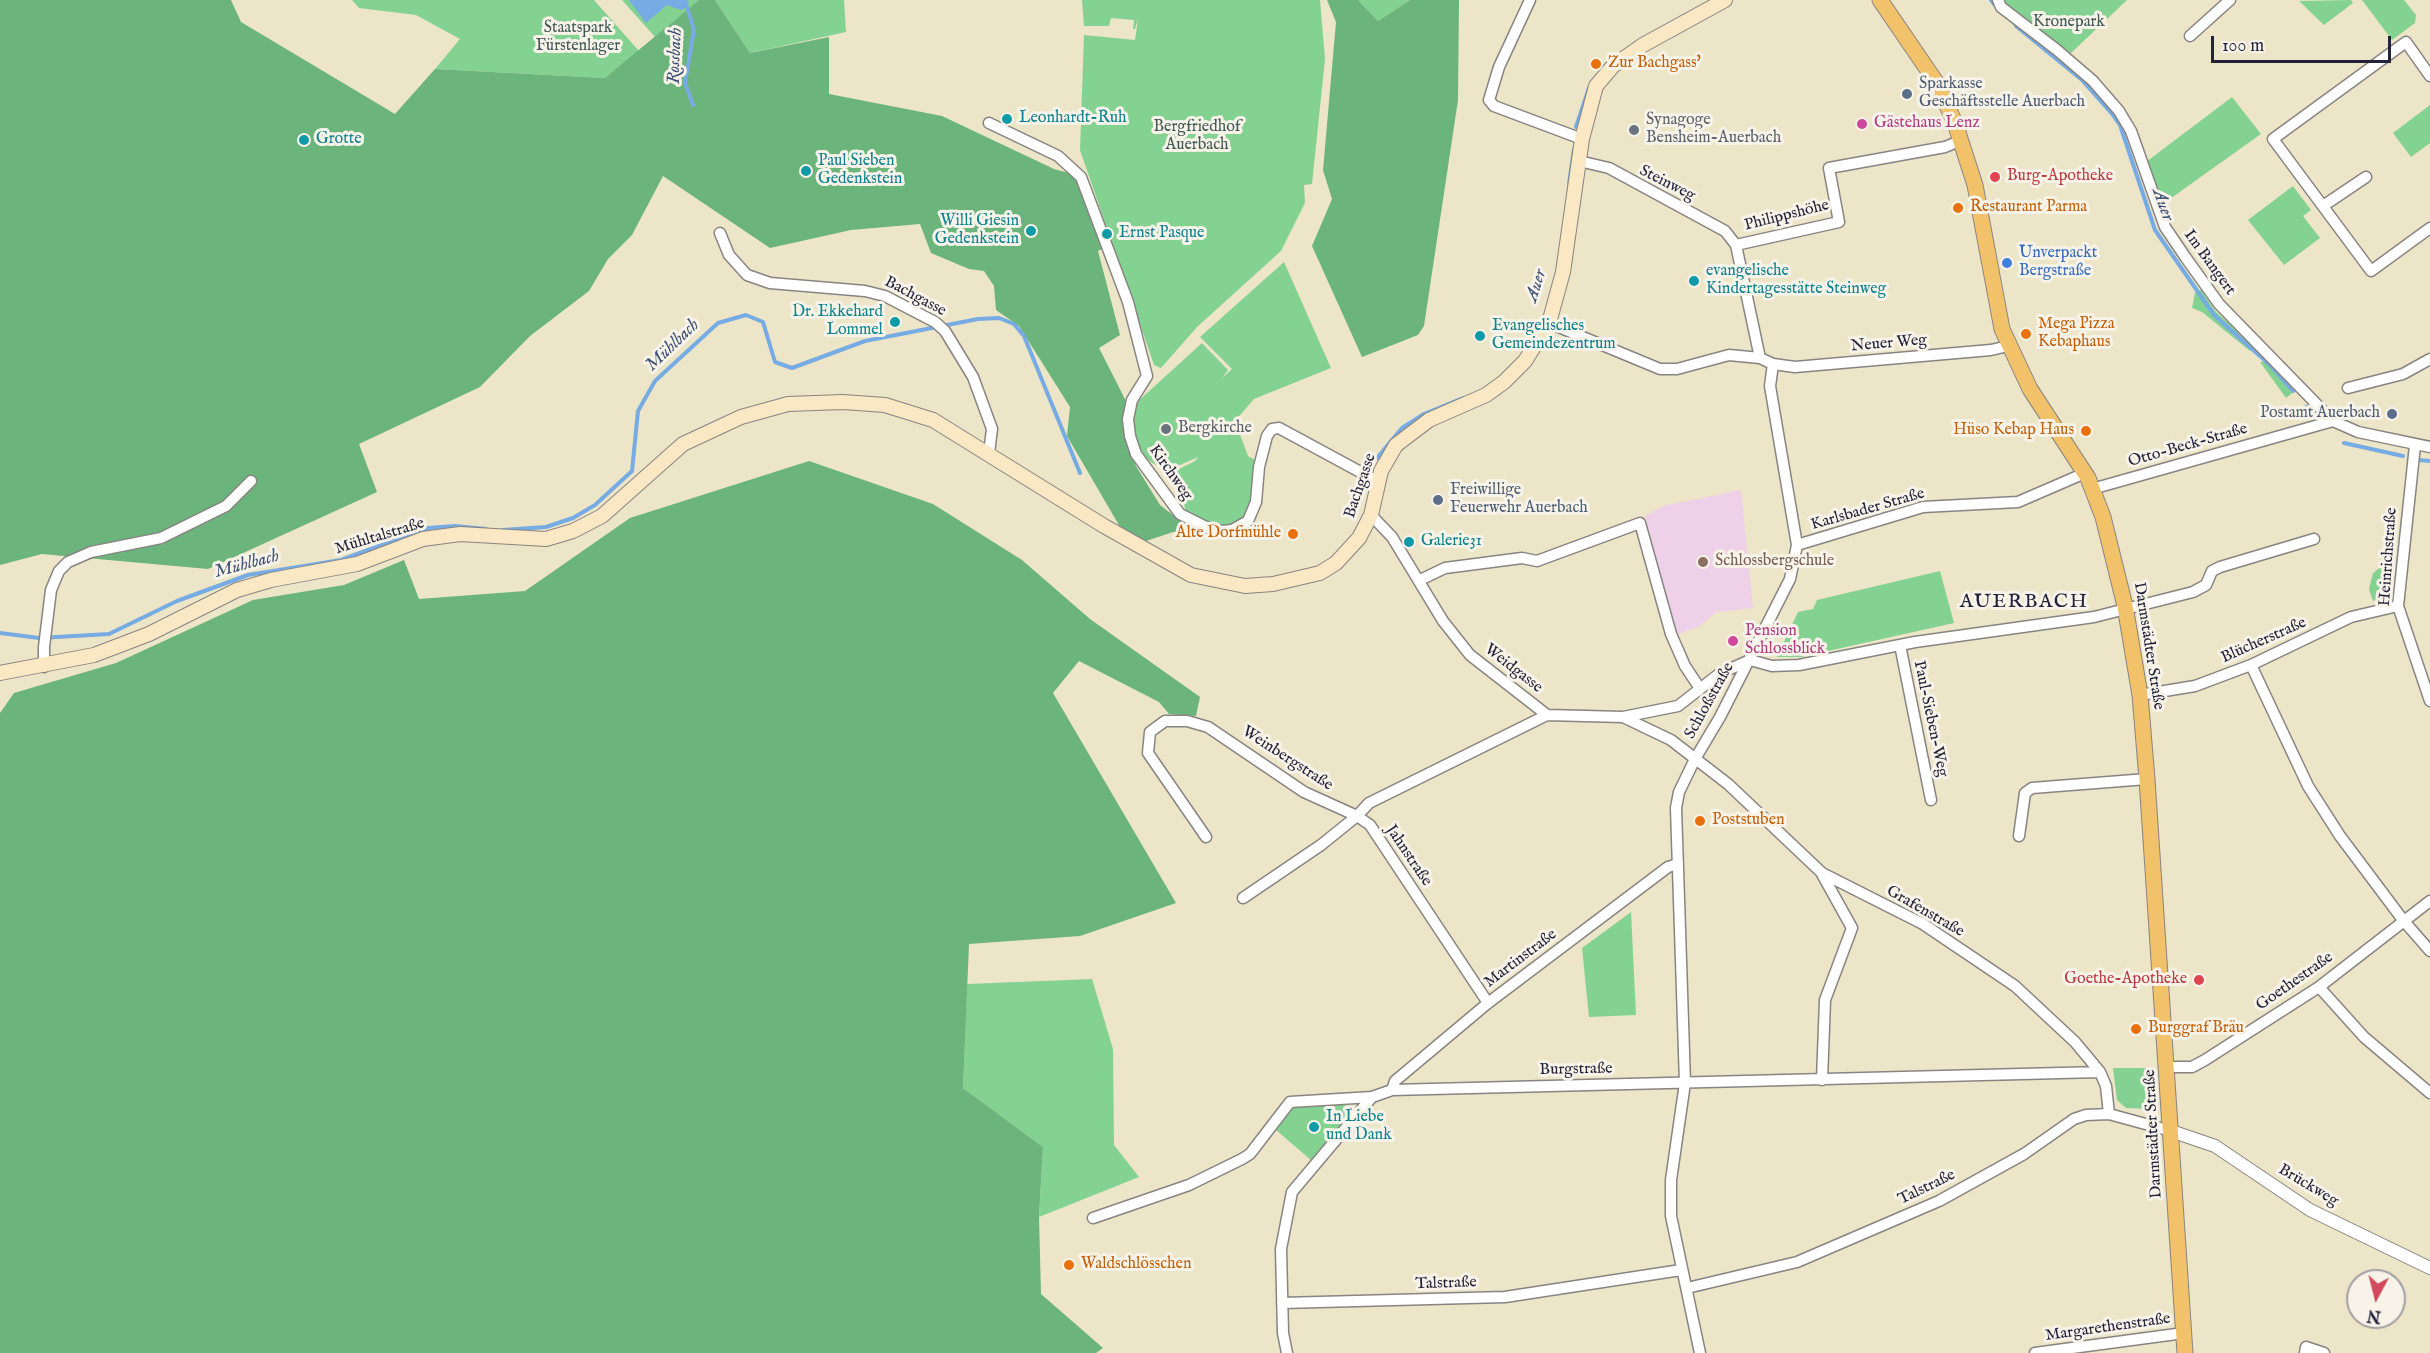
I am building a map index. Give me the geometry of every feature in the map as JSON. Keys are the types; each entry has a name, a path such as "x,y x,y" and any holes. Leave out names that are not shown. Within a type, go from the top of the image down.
{"main road":[{"name":"Bachgasse","path":"988,453 1169,564 1213,581 1245,586 1273,584 1320,573 1350,551 1371,515 1377,481 1390,453 1406,435 1429,420 1486,394 1504,382 1525,361 1550,324 1563,272 1582,139 1596,86 1613,66 1643,45 1725,0"},
{"name":"Darmstädter Straße","path":"1880,0 1936,81 1962,140 1975,185 1997,310 2008,346 2030,389 2085,473 2111,544 2126,608 2140,695 2147,779 2168,1067 2185,1353"},
{"name":"Mühltalstraße","path":"0,673 44,667 94,655 149,634 237,590 271,580 357,564 423,539 460,534 546,539 573,531 602,516 683,444 741,417 788,404 843,402 885,405 933,420 988,453"}],"street":[{"path":"1530,0 1499,67 1489,100 1494,106 1582,139"},
{"name":"Im Bangert","path":"1998,0 2001,7 2093,81 2119,111 2131,131 2165,226 2180,249 2218,304 2333,421"},
{"path":"2190,36 2230,0"},
{"path":"2430,76 2406,42 2273,139 2371,271 2430,228"},
{"name":"Kirchweg","path":"989,123 1058,156 1081,177 1122,285 1147,376 1132,400 1128,419 1130,436 1136,454 1180,514 1210,529 1223,531 1232,530 1248,521 1256,502 1259,467 1264,446 1272,429 1279,429 1377,481"},
{"name":"Philippshöhe","path":"1736,245 1839,222 1829,168 1945,147 1962,140"},
{"name":"Steinweg","path":"1579,161 1609,168 1725,231 1736,245"},
{"path":"2323,206 2366,177"},
{"name":"Bachgasse","path":"720,232 729,255 747,275 770,283 875,293 941,328 973,377 981,398 992,429 988,453"},
{"path":"1736,245 1760,358"},
{"path":"1550,324 1660,369 1677,369 1729,355 1760,358 1773,364"},
{"name":"Neuer Weg","path":"1773,364 1795,367 1991,350 2008,346"},
{"path":"2348,388 2403,374 2430,359"},
{"name":"Schloßstraße","path":"1700,1353 1671,1216 1671,1180 1685,1083 1676,808 1679,792 1695,759 1750,660 1790,579 1795,563 1797,545 1770,386 1773,364"},
{"path":"2333,421 2358,432 2415,446 2430,447"},
{"name":"Otto-Beck-Straße","path":"2092,489 2333,421"},
{"name":"Heinrichstraße","path":"2415,446 2398,606 2430,701"},
{"name":"Karlsbader Straße","path":"1797,545 1923,507 2018,502 2085,473"},
{"path":"44,667 44,647 54,580 68,562 91,552 161,538 226,506 251,481"},
{"name":"Weidgasse","path":"1371,515 1392,537 1443,621 1470,655 1547,715 1623,717 1671,740 1695,759"},
{"path":"1420,580 1445,568 1522,558 1537,561 1640,523 1671,634 1685,666 1699,687"},
{"path":"1623,717 1678,705 1719,674 1750,660 1772,666 1799,665 1993,629 2094,616 2193,592 2206,585 2212,571 2220,567 2313,539"},
{"name":"Blücherstraße","path":"2140,695 2195,686 2250,665 2352,617 2398,606"},
{"name":"Paul-Sieben-Weg","path":"1900,645 1932,800"},
{"path":"2250,665 2308,786 2340,836 2403,920 2430,951"},
{"path":"1243,898 1321,845 1357,816 1369,803 1547,715"},
{"name":"Weinbergstraße","path":"1206,837 1149,753 1150,732 1165,721 1187,721 1208,727 1304,792 1357,816"},
{"name":"Grafenstraße","path":"1695,759 1728,784 1822,873 1923,924 2015,986 2075,1042 2100,1072 2106,1086 2109,1114"},
{"path":"2019,836 2025,793 2032,788 2147,779"},
{"name":"Jahnstraße","path":"1357,816 1378,836 1488,1003"},
{"name":"Martinstraße","path":"1392,1090 1395,1082 1488,1003 1668,867 1678,864"},
{"path":"1822,873 1851,928 1825,1000 1822,1080"},
{"name":"Goethestraße","path":"2168,1067 2192,1067 2205,1060 2319,987 2430,901"},
{"path":"2319,987 2364,1037 2430,1093"},
{"name":"Burgstraße","path":"1093,1218 1189,1185 1233,1165 1250,1154 1290,1102 1372,1097 1392,1090 2100,1072"},
{"path":"1287,1353 1282,1303 1281,1249 1292,1192 1372,1097"},
{"name":"Talstraße","path":"1687,1288 1797,1262 1939,1201 2024,1154 2074,1119 2086,1115 2109,1114 2171,1131"},
{"name":"Brückweg","path":"2171,1131 2215,1146 2310,1210 2430,1268"},
{"name":"Talstraße","path":"1282,1303 1505,1297 1682,1270"},
{"name":"Margarethenstraße","path":"2035,1353 2184,1333"},
{"path":"2305,1353 2306,1347 2324,1353"}],"shaded area":[{"name":"Schlossbergschule","path":"1741,490 1753,608 1717,612 1698,627 1676,635 1645,516 1663,506"}],"green space":[{"path":"0,0 231,0 241,22 395,114 435,69 605,78 699,0 715,0 750,53 829,37 829,94 942,116 1054,169 1076,175 1102,249 1098,251 1120,335 1099,348 1127,403 1128,444 1136,466 1160,505 1195,532 1173,532 1146,541 1123,532 1067,436 1070,407 1019,326 996,310 994,286 984,271 969,269 931,253 920,224 851,230 770,248 663,176 632,235 608,259 589,291 530,336 480,387 359,444 377,492 208,569 42,554 0,565"},
{"name":"Staatspark Fürstenlager","path":"352,0 594,0 639,51 605,78 435,69 460,39 416,15 359,8"},
{"name":"Staatspark Fürstenlager","path":"622,0 699,0 655,37"},
{"path":"715,0 844,0 846,32 750,53"},
{"name":"Bergfriedhof Auerbach","path":"1082,0 1320,0 1325,59 1312,184 1304,185 1305,203 1281,251 1197,327 1161,368 1154,365 1080,150 1084,35 1135,40 1138,19 1135,29 1133,29 1134,20 1111,18 1109,26 1084,26"},
{"path":"1327,0 1358,0 1378,21 1410,0 1459,0 1458,100 1424,326 1418,335 1362,357 1312,246 1332,199 1323,170 1336,22"},
{"path":"1358,0 1410,0 1378,21"},
{"name":"Kronepark","path":"2004,0 2127,0 2071,53 2005,7"},
{"path":"2351,0 2353,3 2324,25 2299,1"},
{"path":"2362,0 2404,0 2416,15 2415,23 2392,40"},
{"path":"2232,97 2261,134 2160,206 2146,162"},
{"path":"2430,105 2430,143 2411,157 2393,133"},
{"path":"2293,186 2311,210 2303,216 2320,238 2284,265 2248,220"},
{"path":"1284,262 1331,368 1254,399 1235,421 1248,456 1255,460 1250,510 1238,523 1221,528 1186,513 1177,470 1195,461 1198,457 1173,468 1156,465 1141,456 1133,437 1135,404 1202,343 1228,370 1222,378 1232,369 1200,337"},
{"path":"2201,290 2216,312 2255,346 2250,351 2202,312 2192,308 2195,293"},
{"path":"2271,361 2296,390 2286,398 2260,362"},
{"path":"2308,404 2317,414 2303,418 2298,412"},
{"path":"809,461 933,504 1022,560 1090,619 1200,697 1196,716 1169,714 1159,702 1079,661 1053,693 1176,903 1080,936 969,944 963,1088 1043,1147 1039,1217 1041,1294 1103,1348 1096,1353 0,1353 0,713 14,693 116,663 253,600 344,585 404,560 419,599 525,591 630,518"},
{"path":"2393,558 2387,597 2373,601 2369,589 2373,573"},
{"path":"1940,571 1954,623 1801,657 1777,657 1798,612 1813,609 1817,600"},
{"path":"1631,912 1636,1015 1589,1017 1582,948"},
{"path":"1092,979 1113,1049 1114,1145 1139,1177 1039,1217 1043,1147 963,1088 967,984"},
{"path":"2113,1068 2154,1068 2155,1103 2148,1109 2126,1108 2117,1100"},
{"path":"1344,1104 1353,1113 1312,1161 1276,1130 1294,1107"}],"water":[{"path":"629,0 687,0 689,2 687,7 681,10 667,5 646,23"}],"waterway":[{"name":"Auer","path":"1991,0 1994,4"},
{"name":"Rossbach","path":"687,7 694,30 685,83 693,105"},
{"name":"Auer","path":"2016,26 2082,80 2113,115 2120,125 2155,230 2214,315 2270,365 2293,391"},
{"name":"Auer","path":"1576,127 1589,88"},
{"name":"Auer","path":"1569,184 1574,149"},
{"name":"Mühlbach","path":"503,530 546,527 573,518 595,505 632,471 638,411 655,381 718,323 746,315 763,322 775,362 792,368 865,341 978,319 999,318 1014,324 1024,336 1080,473"},
{"name":"Auer","path":"1377,458 1402,428 1424,414 1463,398"},
{"name":"Auer","path":"2306,407 2314,416"},
{"name":"Auer","path":"2344,443 2403,456"},
{"name":"Auer","path":"2419,460 2430,461"},
{"name":"Mühlbach","path":"0,633 39,638 109,634 177,601 248,575 341,560 428,528 455,526 486,529"}],"place":[{"name":"Zur Bachgass'","path":"1596,64"},
{"name":"Sparkasse Geschäftsstelle Auerbach","path":"1907,94"},
{"name":"Leonhardt-Ruh","path":"1007,119"},
{"name":"Gästehaus Lenz","path":"1862,124"},
{"name":"Synagoge Bensheim-Auerbach","path":"1634,130"},
{"name":"Grotte","path":"304,140"},
{"name":"Paul Sieben Gedenkstein","path":"806,171"},
{"name":"Burg-Apotheke","path":"1995,177"},
{"name":"Restaurant Parma","path":"1958,208"},
{"name":"Willi Giesin Gedenkstein","path":"1031,231"},
{"name":"Ernst Pasque","path":"1107,234"},
{"name":"Unverpackt Bergstraße","path":"2007,263"},
{"name":"evangelische Kindertagesstätte Steinweg","path":"1694,281"},
{"name":"Dr. Ekkehard Lommel","path":"895,322"},
{"name":"Mega Pizza Kebaphaus","path":"2026,334"},
{"name":"Evangelisches Gemeindezentrum","path":"1480,336"},
{"name":"Postamt Auerbach","path":"2392,414"},
{"name":"Bergkirche","path":"1166,429"},
{"name":"Hüso Kebap Haus","path":"2086,431"},
{"name":"Freiwillige Feuerwehr Auerbach","path":"1438,500"},
{"name":"Alte Dorfmühle","path":"1293,534"},
{"name":"Galerie31","path":"1409,542"},
{"name":"Schlossbergschule","path":"1703,562"},
{"name":"Pension Schlossblick","path":"1733,641"},
{"name":"Poststuben","path":"1700,821"},
{"name":"Goethe-Apotheke","path":"2199,980"},
{"name":"Burggraf Bräu","path":"2136,1029"},
{"name":"In Liebe und Dank","path":"1314,1127"},
{"name":"Waldschlösschen","path":"1069,1265"}],"district":[{"name":"AUERBACH","path":"2024,603"}]}
